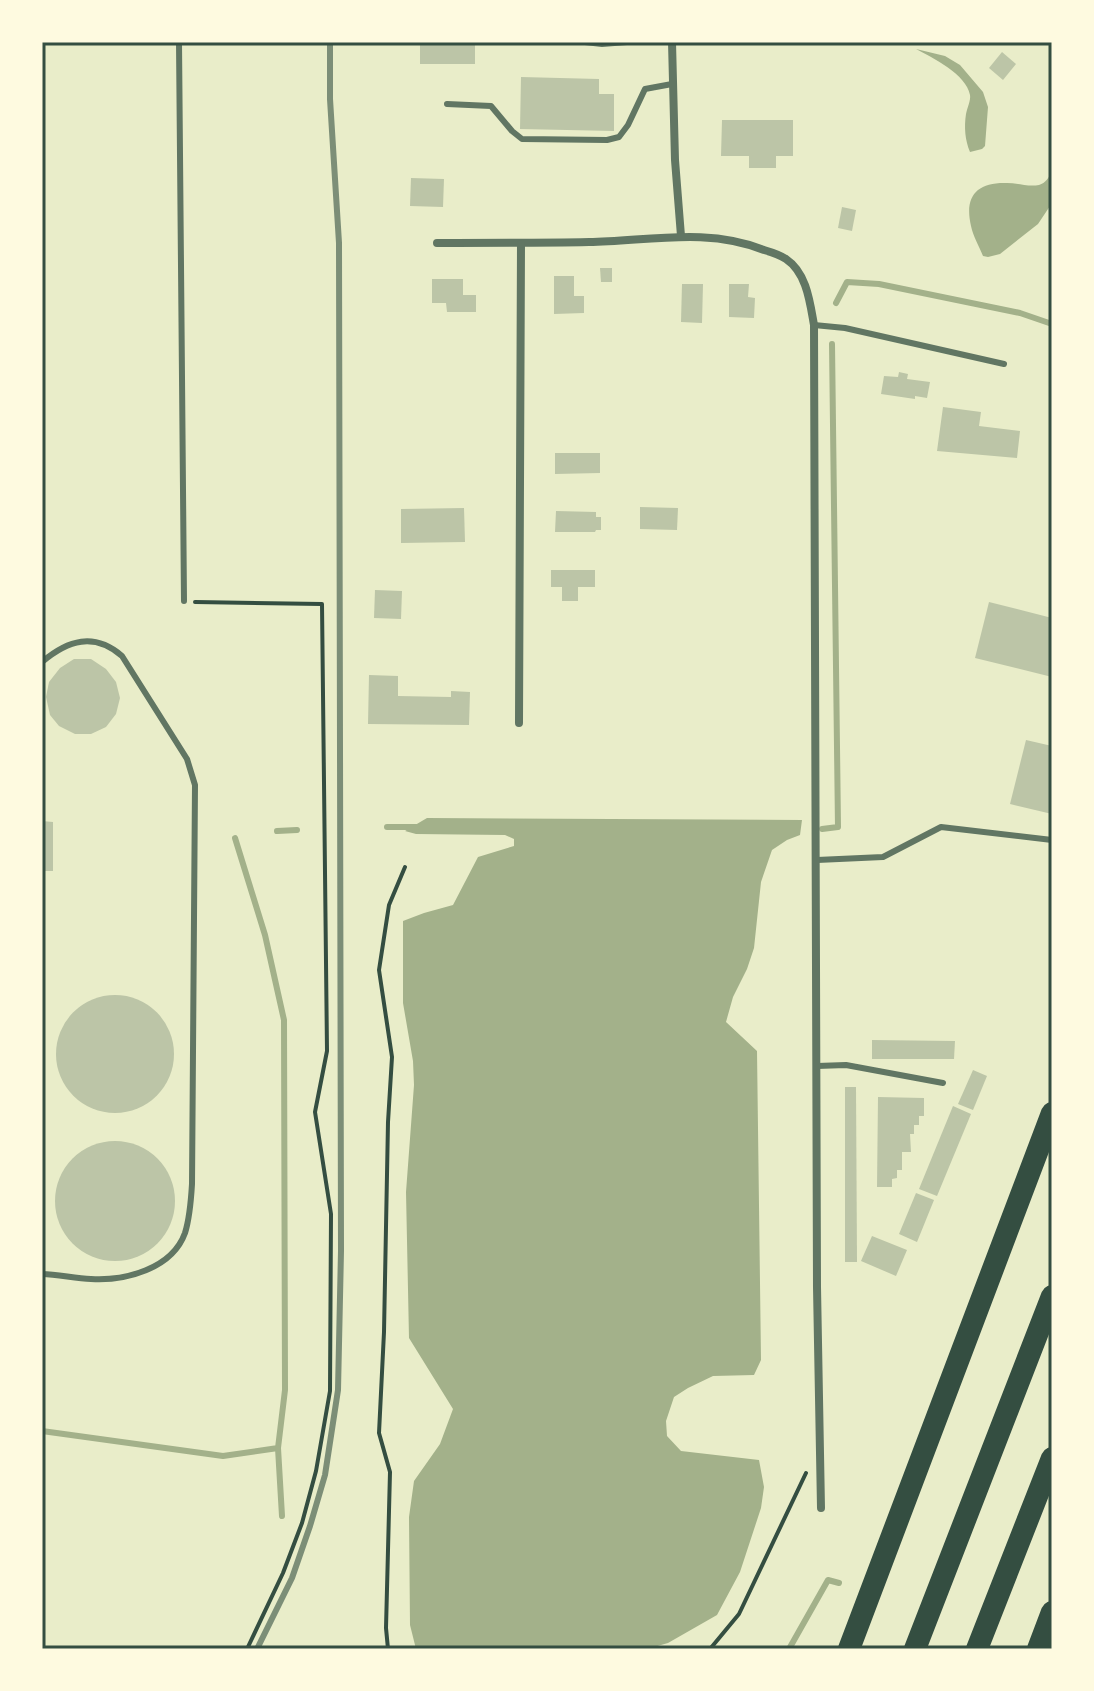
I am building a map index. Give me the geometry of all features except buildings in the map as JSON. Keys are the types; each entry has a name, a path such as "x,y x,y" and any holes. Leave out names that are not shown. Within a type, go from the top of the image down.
{"highway":[{"path":"849,1649 1052,1113"},
{"path":"915,1649 1052,1296"},
{"path":"977,1649 1052,1458"},
{"path":"1038,1649 1052,1612"},
{"path":"1048,1649 1052,1635"}],"street":[{"path":"672,42 675,160 681,236"},
{"path":"437,243 601,242 681,236 722,239 748,243 785,258 807,288 814,325 817,1287 821,1508"},
{"path":"519,723 521,244"}],"lane":[{"path":"179,42 184,601"},
{"path":"585,42 627,42"},
{"path":"447,104 491,106 522,139 607,140 619,137 628,125 645,89 672,84"},
{"path":"814,325 845,328 1004,364"},
{"path":"42,662 69,643 80,641 110,646 122,656 187,759 193,775 195,801 192,1184 184,1237 171,1254 153,1268 122,1277 92,1280 42,1274"},
{"path":"817,860 883,857 941,827 1052,840"},
{"path":"817,1066 846,1065 943,1083"}],"path":[{"path":"184,601 322,604 327,1051 315,1112 331,1214 330,1391 316,1471 302,1523 283,1573 247,1649"},
{"path":"388,1649 390,1472 379,1433 392,1057 379,970 389,905 405,867"},
{"path":"710,1649 739,1614 820,1443"}],"shaded area":[{"path":"916,49 945,56 960,65 983,92 988,107 985,146 982,149 970,152 967,143 965,119 970,97 967,87 948,68"},
{"path":"1052,172 1052,203 1038,224 1000,254 983,256 969,215 975,193 997,183 1039,185"},
{"path":"427,818 802,820 800,835 772,850 761,882 754,948 726,1022 757,1051 761,1360 754,1375 713,1376 688,1388 674,1397 666,1421 667,1436 681,1451 759,1460 764,1487 761,1508 740,1572 717,1615 668,1643 647,1649 416,1649 410,1625 409,1517 414,1481 440,1444 453,1409 409,1338 406,1192 414,1085 403,1003 403,921 453,905 478,857 514,846 514,839 505,835 416,834 405,831"}],"waterway":[{"path":"836,303 847,282 879,284 1020,313 1052,324"},
{"path":"822,829 838,827 832,344"},
{"path":"387,827 417,827"},
{"path":"277,831 297,830"},
{"path":"42,1431 223,1456 278,1448 285,1390 284,1020 265,935 235,838"},
{"path":"278,1448 282,1516"},
{"path":"789,1649 828,1580 839,1583"}],"railway":[{"path":"257,1649 292,1578 310,1526 325,1475 338,1390 341,1251 339,243 330,99 330,42"}]}
